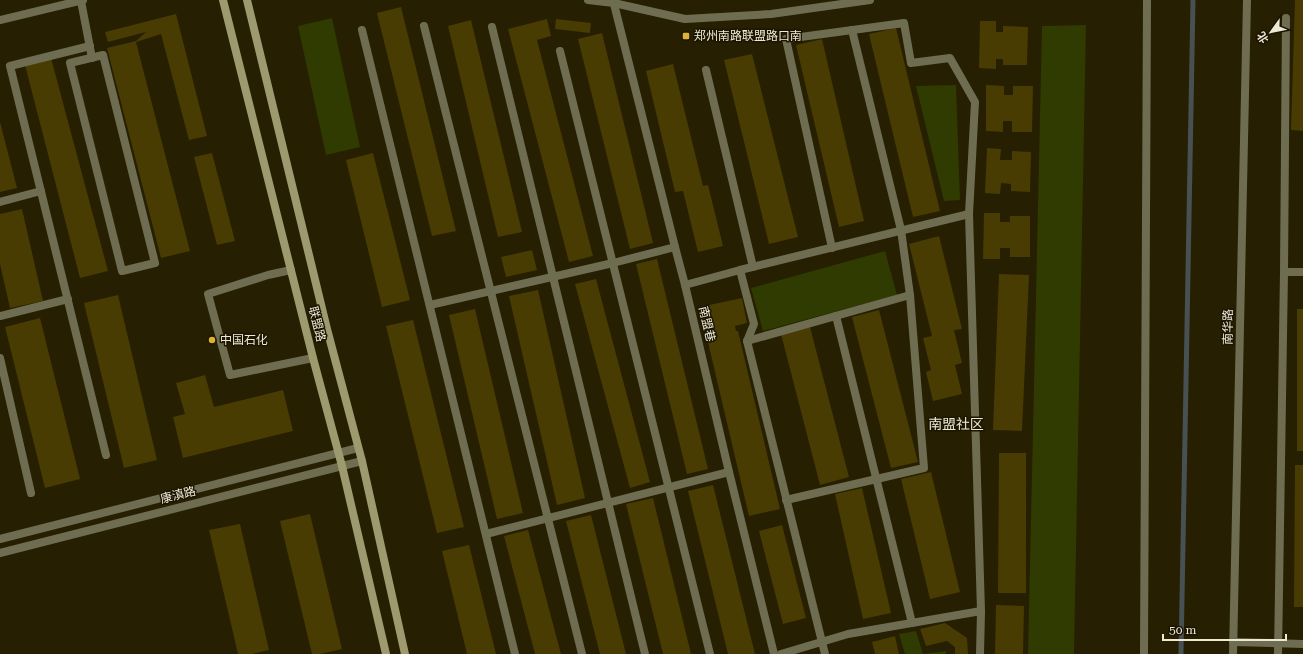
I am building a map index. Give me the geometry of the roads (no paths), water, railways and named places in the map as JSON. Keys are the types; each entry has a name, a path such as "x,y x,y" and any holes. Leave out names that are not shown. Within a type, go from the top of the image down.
{"main road":[{"name":"联盟路","path":"223,0 313,358 342,466 386,654"},
{"name":"联盟路","path":"247,0 327,329 362,461 405,654"}],"street":[{"path":"0,20 82,0 92,58"},
{"path":"588,0 614,1 685,19 771,14 870,0"},
{"path":"1144,654 1147,0"},
{"name":"南华路","path":"1233,654 1247,0"},
{"name":"南盟巷","path":"614,1 674,247 685,285 774,654"},
{"path":"1278,654 1286,18"},
{"path":"832,248 786,39 904,23 911,63 950,58 976,102 969,214 980,654"},
{"path":"424,26 582,654"},
{"path":"492,27 645,654"},
{"path":"362,30 515,654"},
{"path":"786,500 924,468 910,295 901,230 852,30"},
{"path":"90,46 10,66 106,455"},
{"path":"560,51 710,654"},
{"path":"103,55 155,263 122,271 70,63 92,58 103,55"},
{"path":"706,70 753,267"},
{"path":"0,202 41,192"},
{"path":"685,285 740,270 969,214"},
{"path":"430,305 613,263 674,247"},
{"path":"291,270 208,294 230,375 290,364 313,358"},
{"path":"740,270 754,324 747,341 825,654"},
{"path":"1284,272 1303,272"},
{"path":"747,341 910,295"},
{"path":"0,316 68,299"},
{"path":"836,316 912,623"},
{"path":"0,358 31,493"},
{"name":"康滇路","path":"0,539 358,448"},
{"name":"康滇路","path":"0,553 362,461"},
{"path":"486,534 729,472"},
{"path":"781,654 848,634 980,611"},
{"path":"1233,642 1303,644"}],"waterway":[{"path":"1181,654 1193,0"}],"place":[{"name":"郑州南路联盟路口南","path":"686,36"},
{"name":"中国石化","path":"212,340"}],"district":[{"name":"南盟社区","path":"956,424"}]}
